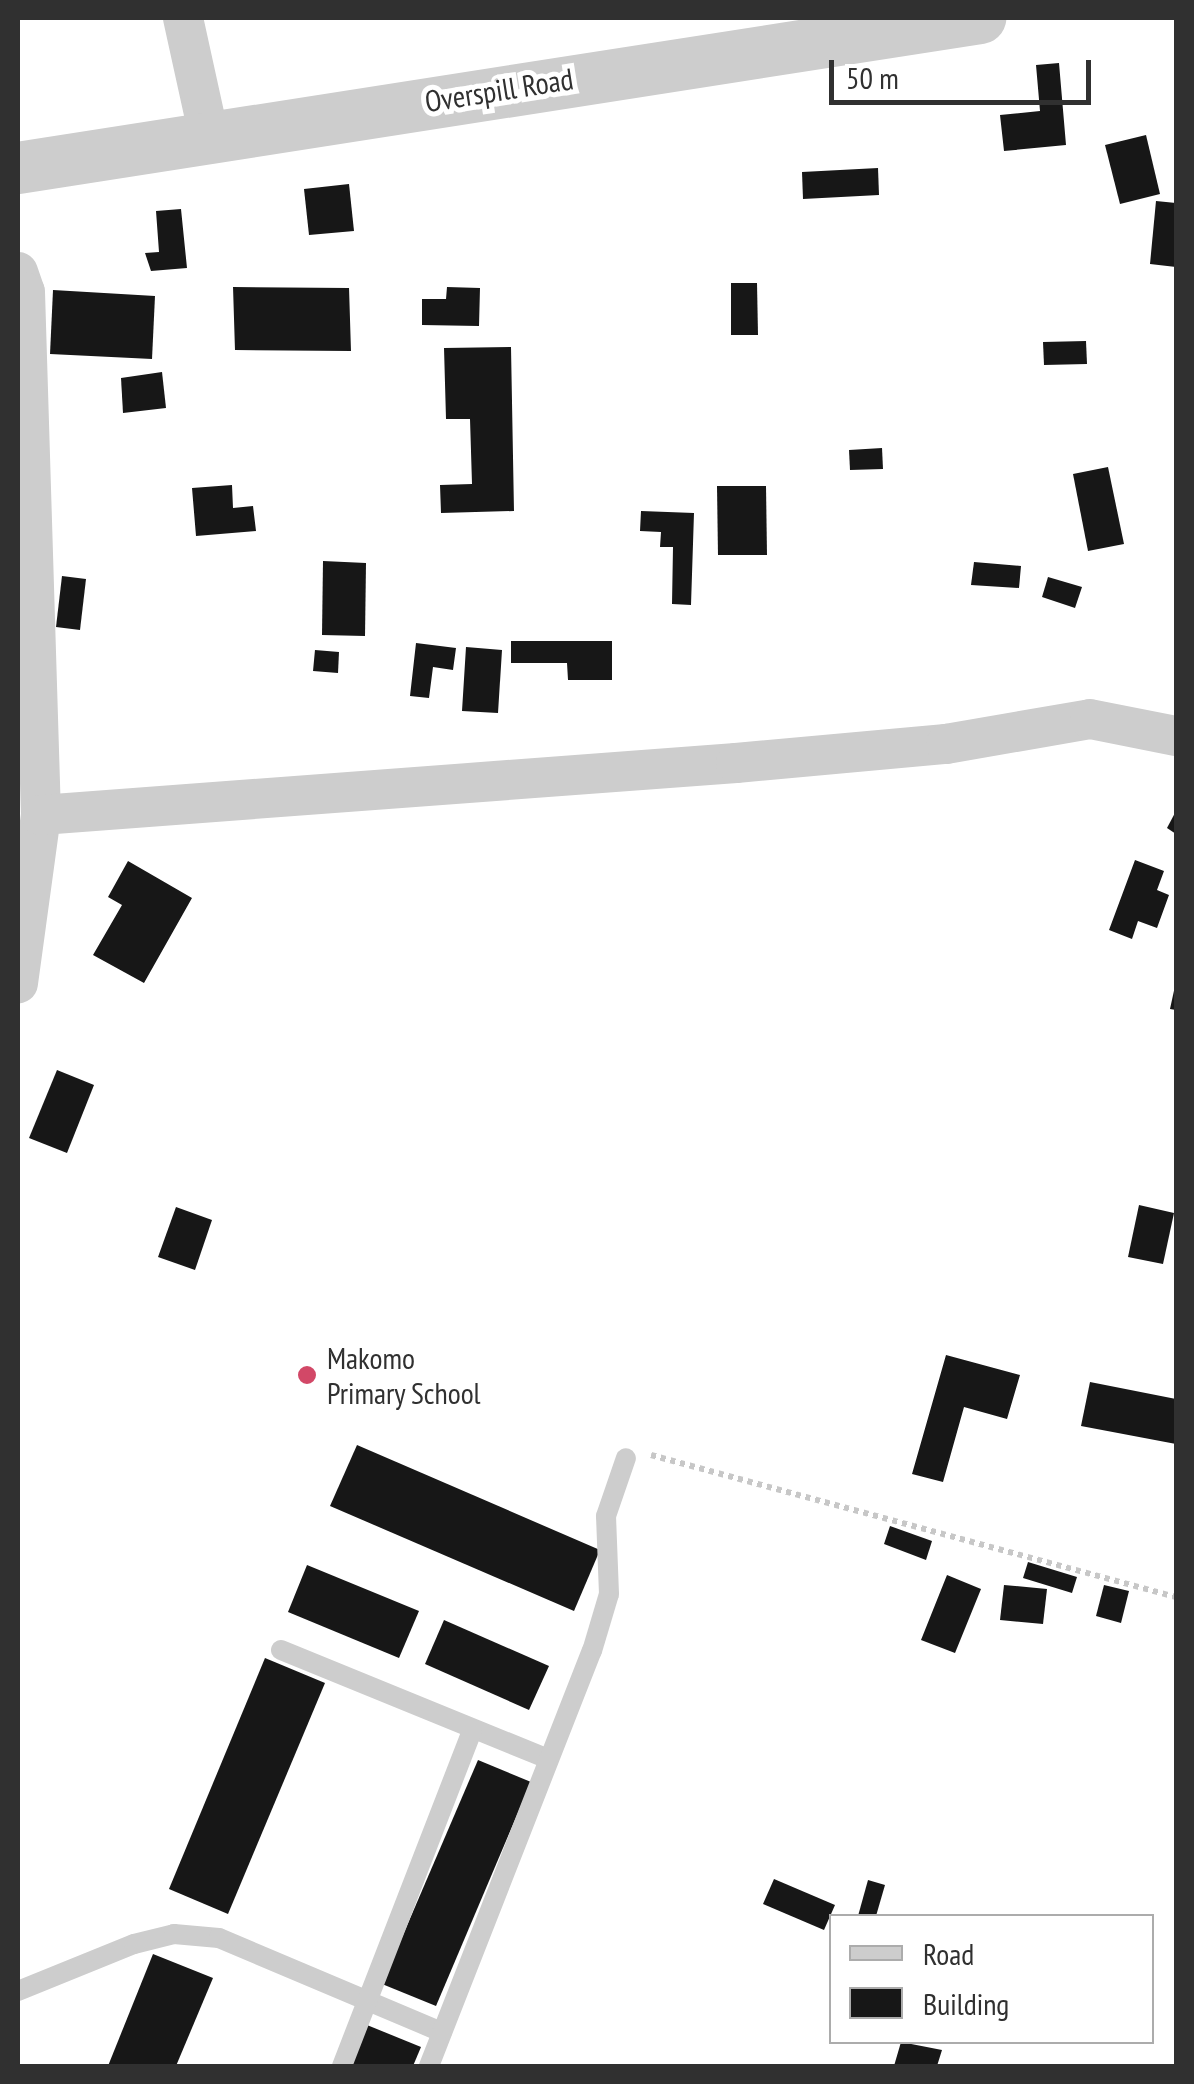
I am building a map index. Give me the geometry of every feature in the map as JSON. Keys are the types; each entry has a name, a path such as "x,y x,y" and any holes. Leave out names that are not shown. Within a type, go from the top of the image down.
{"street":[{"path":"183,18 209,136"},
{"name":"Overspill Road","path":"18,168 980,18"},
{"path":"18,272 26,292 40,815 18,983"},
{"path":"40,815 946,744 1090,719 1176,736"}],"lane":[{"path":"429,2066 609,1594 606,1516 626,1458"},
{"path":"281,1650 548,1759"},
{"path":"342,2066 472,1731"},
{"path":"18,1991 174,1934 218,1938 369,1996 442,2032"}],"path":[{"path":"626,1458 662,1457 1176,1596"}],"building":[{"path":"1059,63 1066,145 1004,151 1000,115 1040,111 1036,65"},
{"path":"1146,135 1160,194 1120,204 1105,145"},
{"path":"878,168 879,195 803,199 802,172"},
{"path":"349,184 354,231 309,235 304,189"},
{"path":"1156,201 1176,203 1176,267 1150,264"},
{"path":"181,209 187,268 151,271 145,253 159,252 156,211"},
{"path":"731,283 757,283 758,335 731,335"},
{"path":"233,287 349,288 351,351 235,350"},
{"path":"447,287 480,288 479,326 422,325 422,299 446,299"},
{"path":"53,290 155,296 152,359 50,354"},
{"path":"1086,341 1087,364 1044,365 1043,342"},
{"path":"511,347 514,511 441,513 440,485 472,484 470,419 446,419 444,348"},
{"path":"162,372 166,408 123,413 121,378"},
{"path":"882,448 883,469 850,470 849,450"},
{"path":"1108,467 1124,544 1088,551 1073,474"},
{"path":"232,485 233,508 253,506 256,531 196,536 192,488"},
{"path":"717,486 766,486 767,555 718,555"},
{"path":"641,511 694,513 691,605 672,604 673,547 660,547 661,532 640,531"},
{"path":"323,561 366,563 365,636 322,635"},
{"path":"974,562 1021,566 1019,588 971,585"},
{"path":"62,576 86,579 80,630 56,627"},
{"path":"1048,577 1082,587 1075,608 1042,597"},
{"path":"511,641 612,641 612,680 568,680 567,663 511,663"},
{"path":"416,643 456,648 453,670 433,667 429,698 410,696"},
{"path":"466,647 502,650 498,713 462,711"},
{"path":"315,650 339,652 338,673 313,671"},
{"path":"1176,811 1176,834 1167,828"},
{"path":"1135,860 1164,871 1157,890 1169,895 1157,928 1138,921 1132,939 1109,930"},
{"path":"128,861 192,898 144,983 93,955 122,905 108,897"},
{"path":"1176,986 1176,1010 1170,1009"},
{"path":"57,1070 94,1085 67,1153 29,1138"},
{"path":"1139,1205 1174,1213 1163,1264 1128,1257"},
{"path":"176,1207 212,1220 195,1270 158,1257"},
{"path":"946,1355 1020,1375 1007,1419 964,1407 943,1482 912,1474"},
{"path":"1090,1382 1176,1399 1176,1444 1081,1426"},
{"path":"357,1445 600,1550 574,1611 330,1506"},
{"path":"890,1526 932,1541 926,1560 884,1544"},
{"path":"1028,1562 1077,1577 1072,1593 1023,1578"},
{"path":"307,1565 419,1611 399,1658 288,1612"},
{"path":"947,1575 981,1589 955,1653 921,1640"},
{"path":"1004,1585 1047,1589 1043,1624 1000,1620"},
{"path":"1104,1585 1129,1591 1121,1623 1096,1616"},
{"path":"444,1620 549,1666 529,1710 425,1664"},
{"path":"265,1658 325,1683 228,1914 169,1889"},
{"path":"478,1760 531,1782 436,2006 382,1984"},
{"path":"774,1879 835,1905 824,1930 763,1904"},
{"path":"868,1880 885,1885 877,1914 859,1914"},
{"path":"153,1954 213,1978 176,2066 108,2066"},
{"path":"367,2025 421,2047 413,2066 350,2066"},
{"path":"900,2044 942,2050 937,2066 894,2066"}],"place":[{"name":"Makomo Primary School","path":"307,1375"}]}
